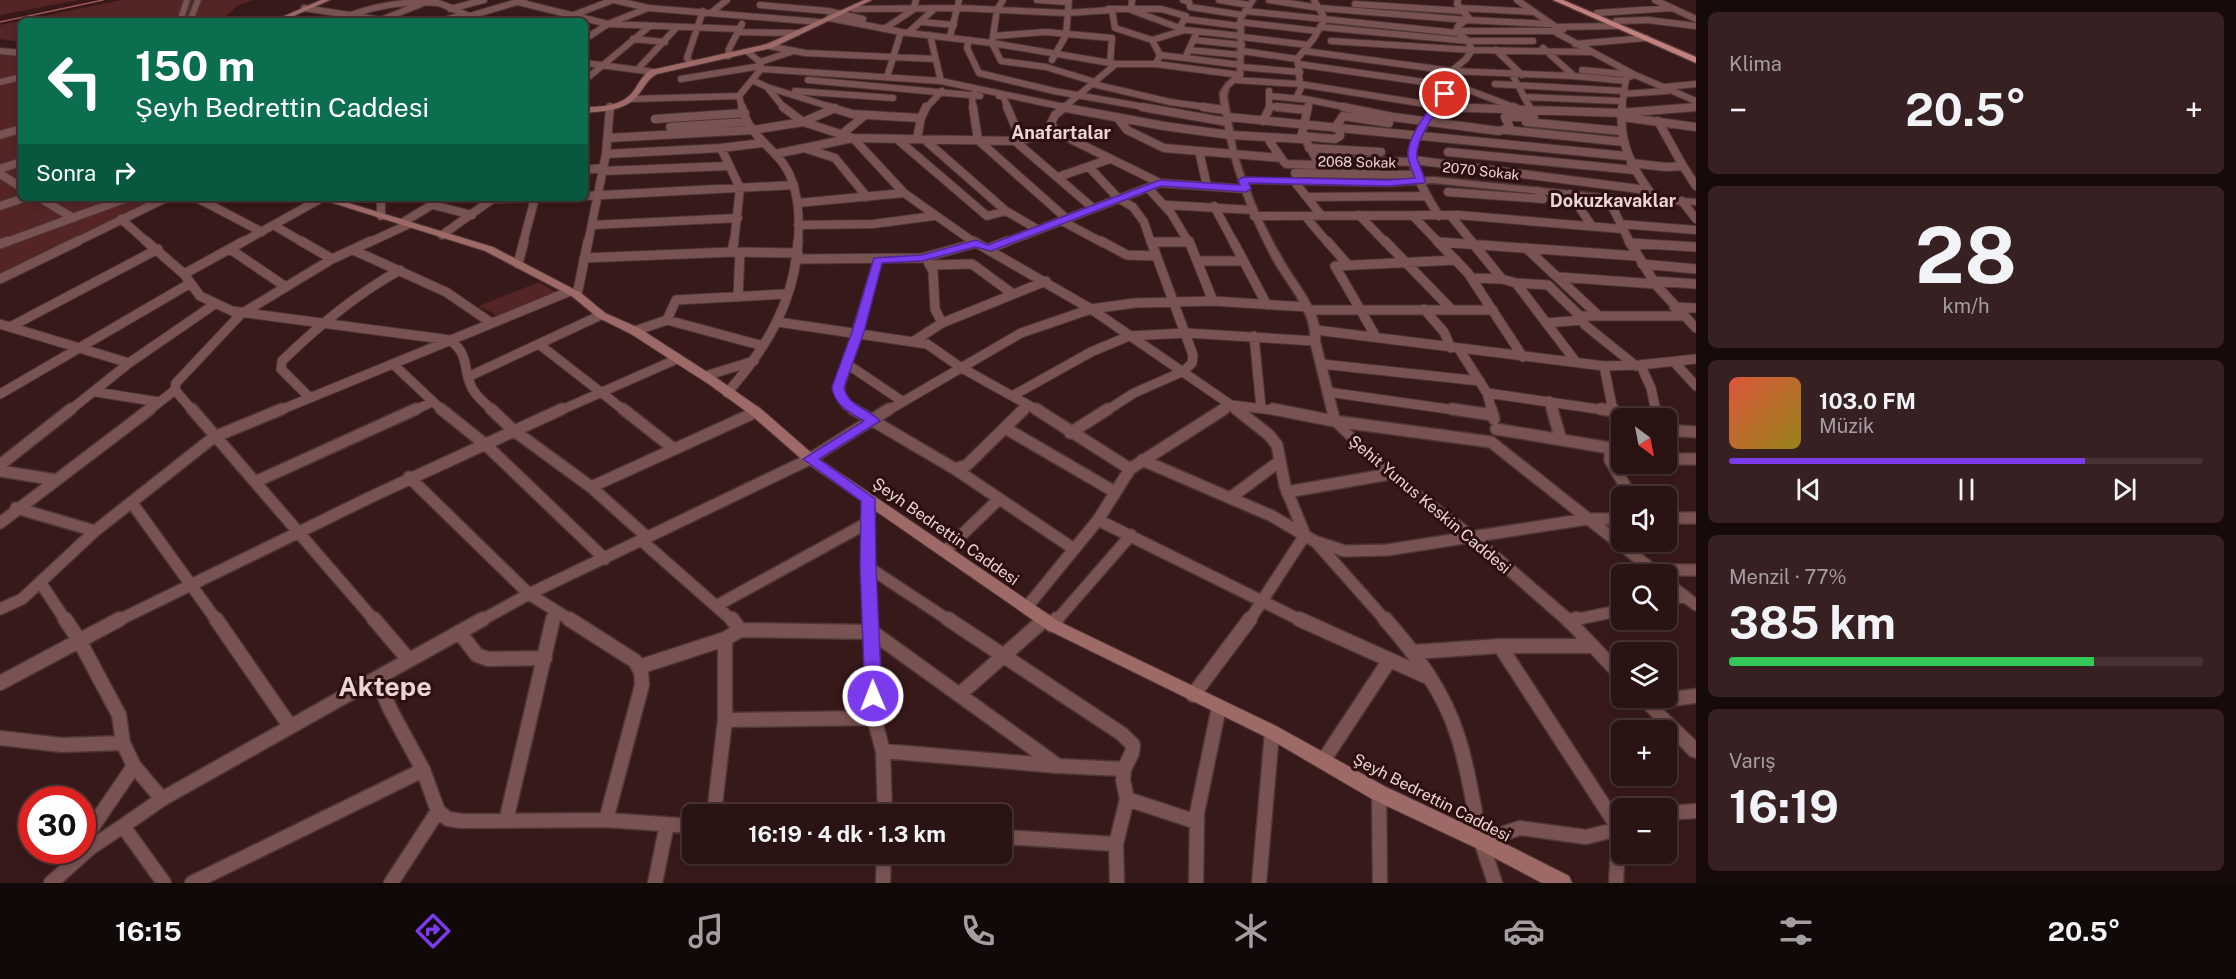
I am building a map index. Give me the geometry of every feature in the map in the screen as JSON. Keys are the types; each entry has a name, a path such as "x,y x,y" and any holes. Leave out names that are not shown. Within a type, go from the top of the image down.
{"main road":[{"path":"285,18 327,0"},
{"path":"588,110 610,107 631,99 641,81 654,72 769,46 819,22 854,9 869,0"},
{"path":"1557,0 1696,55"},
{"path":"1566,0 1696,60"},
{"name":"Şeyh Bedrettin Caddesi","path":"332,201 489,249 573,293 601,315 635,331 705,376 756,412 810,459 1048,622 1192,695 1272,732 1379,794 1481,841 1562,883"}],"street":[{"path":"181,18 187,0"},
{"path":"191,18 198,0"},
{"path":"342,18 379,1 412,0 449,7 473,18"},
{"path":"443,0 449,7"},
{"path":"449,7 484,0 500,7"},
{"path":"564,18 614,0 648,8 819,22"},
{"path":"635,0 690,10"},
{"path":"712,12 727,0"},
{"path":"728,56 738,31 748,16 765,0"},
{"path":"783,6 789,0"},
{"path":"801,8 812,0"},
{"path":"884,29 913,10 916,0"},
{"path":"950,37 959,8 959,0"},
{"path":"1001,61 993,39 997,10 1003,0"},
{"path":"1037,0 1112,10"},
{"path":"1101,8 1102,0"},
{"path":"1131,10 1132,0"},
{"path":"1161,9 1183,0 1189,2 1190,6 1242,39 1300,72"},
{"path":"1219,0 1265,82 1270,96 1270,106 1263,121"},
{"path":"1269,0 1382,13 1550,24"},
{"path":"1491,0 1512,23"},
{"path":"1517,0 1562,30"},
{"path":"1655,0 1696,19"},
{"path":"386,18 426,1"},
{"path":"455,18 521,1 583,18"},
{"path":"1440,2 1460,6"},
{"path":"1046,67 1057,55 1066,35 1066,13 1069,3"},
{"path":"1317,4 1325,19"},
{"path":"1317,4 1460,6 1534,12"},
{"path":"760,5 843,13 884,29"},
{"path":"1382,5 1382,13 1387,26 1399,36 1406,48"},
{"path":"1460,6 1467,20"},
{"path":"304,8 356,18"},
{"path":"588,37 608,24 648,8"},
{"path":"854,9 959,8 1066,13 1161,9 1186,16 1183,29"},
{"path":"1598,13 1672,8"},
{"path":"887,76 905,32 922,22 933,10"},
{"path":"1112,10 1115,27 1112,38 1113,64 1063,108 1051,123 1056,132 1160,183 1207,186 1245,184"},
{"path":"1131,10 1197,32 1308,45"},
{"path":"691,63 687,58 703,12"},
{"path":"1034,33 1035,12"},
{"path":"1684,13 1696,14"},
{"path":"347,16 356,18"},
{"path":"829,18 884,29 969,40 1034,33 1112,38"},
{"path":"588,19 608,24 797,33"},
{"path":"1185,19 1298,62 1438,84 1445,94 1418,137 1412,156 1426,196 1439,216"},
{"path":"1310,100 1297,96 1302,86 1298,62 1325,19"},
{"path":"1189,50 1325,19 1457,32 1562,30 1648,20 1696,26"},
{"path":"1457,32 1458,26 1467,20"},
{"path":"922,22 954,26"},
{"path":"588,77 650,26"},
{"path":"638,69 677,27"},
{"path":"1115,27 1152,40 1183,29"},
{"path":"1194,40 1242,39 1319,29 1468,42 1533,40"},
{"path":"1562,30 1557,33 1589,52 1696,101"},
{"path":"1185,58 1197,32"},
{"path":"1457,32 1468,42 1472,50"},
{"path":"1521,32 1574,76"},
{"path":"930,35 941,81"},
{"path":"1077,58 1082,36"},
{"path":"1314,38 1406,48 1589,52"},
{"path":"1574,44 1646,38"},
{"path":"633,39 665,42"},
{"path":"993,39 1057,55 1113,64 1156,64 1242,39"},
{"path":"1160,55 1185,58 1242,39"},
{"name":"Şehit Yunus Keskin Caddesi","path":"1242,39 1223,96 1233,154 1253,213 1308,308 1334,421 1390,474 1471,536 1569,621 1589,646 1611,667"},
{"path":"969,40 967,48 981,73 1079,95 1263,121 1455,140 1630,163 1678,168 1683,166"},
{"path":"1152,40 1160,55"},
{"path":"1331,41 1406,48 1467,57"},
{"path":"1349,43 1356,58"},
{"path":"769,46 791,52 935,59"},
{"path":"1438,84 1472,50"},
{"path":"1496,50 1522,75"},
{"path":"1304,51 1464,72 1574,76 1626,81 1635,75"},
{"path":"2,52 18,54"},
{"path":"748,52 761,66 780,70 941,81 974,93"},
{"path":"681,79 761,66 791,52"},
{"path":"797,59 805,53"},
{"path":"1156,64 1160,55"},
{"path":"1037,230 1006,211 921,139 919,118 927,104 938,93 1001,61 1046,67 1094,83 1227,116"},
{"path":"588,63 654,72"},
{"path":"1395,63 1398,79"},
{"path":"780,70 788,64"},
{"path":"631,99 739,96 761,66"},
{"path":"1567,69 1635,75"},
{"path":"793,92 813,72"},
{"path":"1464,72 1473,90"},
{"path":"1363,95 1366,74"},
{"path":"1512,74 1534,117"},
{"path":"0,82 18,78"},
{"path":"752,80 767,87 793,92 893,98"},
{"path":"807,80 938,93 1003,96 1231,138 1270,142 1335,139 1340,136 1338,128 1343,116 1623,142"},
{"path":"882,116 904,80"},
{"path":"1626,81 1620,121 1623,142 1630,163 1656,200"},
{"path":"1265,82 1300,84 1437,107 1530,110 1620,121"},
{"path":"1453,84 1496,99 1519,110"},
{"path":"1495,84 1522,91 1622,96"},
{"path":"1473,90 1622,96 1696,84"},
{"path":"767,87 786,110 803,122 853,138 904,193 934,216 976,243 1046,281 1091,309 1184,371 1269,435 1277,445 1287,492 1311,538 1414,652 1431,678 1458,736 1481,841 1495,883"},
{"path":"1488,90 1496,99"},
{"path":"793,92 810,101 864,116 919,118"},
{"path":"974,93 974,120 978,140 1064,220 1127,255 1156,256"},
{"path":"727,393 754,361 778,322 798,256 798,202 794,185 787,169 753,130 739,96"},
{"path":"1003,96 1018,140 1093,208"},
{"path":"1270,96 1310,100 1366,111 1390,119"},
{"path":"1366,111 1378,98"},
{"path":"654,131 655,99"},
{"path":"1117,117 1127,130 1164,148 1320,165 1304,142 1299,124 1310,100"},
{"path":"786,110 810,101"},
{"path":"1270,106 1306,110"},
{"path":"0,609 22,599 94,531 214,436 490,322 573,293 592,225 606,154 610,107"},
{"path":"1505,120 1505,117 1534,117 1620,121 1666,109 1696,107"},
{"path":"654,131 753,130 803,122 834,108"},
{"path":"1666,109 1696,126"},
{"path":"841,135 864,116"},
{"path":"655,119 746,117"},
{"path":"608,138 746,117"},
{"path":"1390,119 1392,134"},
{"path":"1505,120 1658,122 1696,126"},
{"path":"1505,120 1510,128 1506,130"},
{"path":"1658,122 1696,186"},
{"path":"1438,164 1449,152 1461,127"},
{"path":"0,135 18,130"},
{"path":"775,154 853,138 1018,140 1056,132"},
{"path":"1231,138 1304,142 1381,152"},
{"path":"897,139 987,216 1006,211"},
{"path":"1270,142 1321,215"},
{"path":"606,154 721,148 762,143"},
{"path":"721,148 740,188 736,252 738,297"},
{"path":"803,148 835,158 867,197"},
{"path":"1199,151 1207,186"},
{"path":"1449,152 1630,163"},
{"path":"1058,177 1110,159"},
{"path":"1316,159 1414,161 1647,190"},
{"path":"0,169 18,163"},
{"path":"588,170 729,166"},
{"path":"1070,433 1134,393 1184,371 1192,363 1193,355 1144,222 1137,212 1119,199 1089,167"},
{"path":"0,174 18,185"},
{"name":"2070 Sokak","path":"1245,184 1297,178 1388,183 1420,178 1608,198 1696,202"},
{"path":"987,249 1160,183"},
{"path":"588,196 794,185"},
{"path":"1500,186 1506,219"},
{"path":"1148,188 1167,205 1189,242 1199,261 1213,301"},
{"path":"1448,192 1543,199 1538,191"},
{"path":"798,202 904,193"},
{"path":"1570,194 1592,226"},
{"path":"1307,197 1426,196"},
{"path":"1608,198 1636,256 1681,316 1696,328"},
{"path":"0,206 18,200"},
{"path":"972,204 993,200"},
{"path":"45,201 73,218"},
{"path":"0,244 119,201"},
{"path":"0,279 160,201"},
{"path":"203,201 262,231"},
{"path":"184,274 317,201"},
{"path":"381,201 381,216"},
{"path":"0,523 16,508 175,390 176,383 241,314 332,259 405,224 439,201"},
{"path":"442,235 491,201"},
{"path":"518,264 534,201"},
{"path":"1682,201 1696,219"},
{"path":"433,205 472,215"},
{"path":"1167,205 1214,206 1253,213 1305,216 1451,216 1592,226 1696,230"},
{"path":"1214,206 1267,304"},
{"path":"1359,215 1451,309"},
{"path":"798,225 873,224 934,216"},
{"path":"1305,216 1348,265"},
{"path":"1413,216 1472,278 1523,357"},
{"path":"1451,216 1502,279"},
{"path":"592,225 738,218"},
{"path":"121,219 158,249 212,306 241,314 450,340 461,349 470,376 471,387 479,398 513,430 591,487 645,540 731,618 740,630"},
{"path":"275,226 332,259"},
{"path":"1152,242 1189,242"},
{"path":"1439,242 1636,256"},
{"path":"584,258 736,252 878,260 922,258 976,243"},
{"path":"1630,243 1696,247"},
{"path":"1526,248 1598,315"},
{"path":"5,325 158,249"},
{"path":"230,249 286,287"},
{"path":"353,250 446,292 490,322"},
{"path":"922,258 931,265 972,264 1013,294"},
{"path":"878,260 858,332 839,382 839,395 846,405 955,469 1074,549"},
{"path":"1376,338 1362,309 1335,266 1456,260"},
{"path":"1199,261 1243,261"},
{"path":"1642,264 1694,271"},
{"path":"931,265 935,309 942,323"},
{"path":"309,398 281,369 282,361 321,323 358,295 400,270"},
{"path":"1559,277 1696,284"},
{"path":"1472,278 1548,285 1581,318 1585,325 1638,366 1651,388 1655,408"},
{"path":"914,341 942,323 1046,281"},
{"path":"1516,283 1576,362"},
{"path":"0,394 189,284"},
{"path":"667,320 676,300 786,294"},
{"path":"51,883 65,869 162,799 290,726 529,594 810,459 902,401 1021,333 1091,309 1171,300 1308,308 1493,310"},
{"path":"0,465 96,392 129,363 212,306"},
{"path":"1674,307 1696,308"},
{"path":"1424,309 1480,381 1486,393 1496,429 1491,442"},
{"path":"470,376 601,315"},
{"path":"1546,324 1598,315 1681,316"},
{"path":"635,331 667,320 763,346"},
{"path":"778,322 927,344 960,367 1014,395 1070,433 1130,469"},
{"path":"5,325 129,363"},
{"path":"1014,395 1091,352 1129,336 1186,333 1376,338 1604,366 1638,366 1696,359"},
{"path":"1254,336 1260,407"},
{"path":"540,345 674,449"},
{"path":"0,683 45,661 79,640 297,530 409,477 486,445 513,430 677,358"},
{"path":"705,376 754,361"},
{"path":"1676,363 1696,386"},
{"path":"393,364 432,402 486,445 605,559"},
{"path":"847,364 902,401"},
{"path":"1321,364 1480,381"},
{"path":"1604,366 1612,408"},
{"path":"175,390 409,660"},
{"path":"96,392 159,402"},
{"path":"1328,392 1493,415"},
{"path":"1486,393 1611,411"},
{"path":"1549,401 1561,440"},
{"path":"255,482 432,402"},
{"path":"955,469 968,465 1028,405"},
{"path":"1026,608 1098,520 1130,469 1232,405 1260,407 1334,421 1491,442 1645,564"},
{"path":"591,487 756,412"},
{"path":"1005,428 1115,492"},
{"path":"1496,429 1561,440 1611,455"},
{"path":"1677,431 1696,432"},
{"path":"1677,459 1696,459"},
{"path":"1142,460 1272,516 1311,538 1345,551 1387,550 1587,519 1611,519"},
{"path":"1230,498 1280,461"},
{"path":"0,471 56,480"},
{"path":"1287,492 1390,474"},
{"path":"409,477 529,594 635,661 639,667 642,685 606,820"},
{"path":"868,499 868,567 874,718 883,751 885,804"},
{"path":"945,552 999,499"},
{"path":"132,503 191,583 290,726"},
{"path":"16,508 94,531"},
{"path":"1677,518 1696,518"},
{"path":"1098,520 1262,603 1431,678"},
{"path":"716,606 867,523"},
{"path":"960,694 1002,656 1048,622 1131,535"},
{"path":"1192,695 1311,538"},
{"path":"868,567 1122,734 1133,745 1132,753 1124,769 1123,780 1127,799 1116,844 1117,883"},
{"path":"1677,571 1696,570"},
{"path":"40,582 79,640 119,715 123,743 134,766 162,799"},
{"path":"1677,591 1696,605"},
{"path":"1677,598 1684,596"},
{"path":"506,821 555,612"},
{"path":"1569,621 1611,612"},
{"path":"639,667 725,639 740,630 872,632 1058,766"},
{"path":"459,632 477,655 488,659 545,658"},
{"path":"715,804 725,720 725,639"},
{"path":"1414,652 1500,646 1589,646"},
{"path":"1500,646 1611,815"},
{"path":"1323,761 1389,661"},
{"path":"377,678 390,709 423,770 438,811 448,819 462,821 606,820 682,825"},
{"path":"1677,697 1696,696"},
{"path":"1196,883 1197,822 1219,707"},
{"path":"1652,708 1696,751"},
{"path":"725,720 874,718"},
{"path":"1259,883 1272,732"},
{"path":"0,738 62,746 123,743"},
{"path":"883,751 1058,766 1124,769"},
{"path":"96,822 134,766"},
{"path":"192,883 423,770"},
{"path":"1379,794 1380,883"},
{"path":"1127,799 1197,822"},
{"path":"391,883 438,811"},
{"path":"1677,812 1696,811"},
{"path":"655,883 668,824"},
{"path":"123,826 164,883"},
{"path":"1481,841 1520,828 1586,837 1611,831"},
{"path":"1012,838 1116,844"},
{"path":"65,869 68,864"},
{"path":"883,883 884,864"},
{"path":"1616,883 1617,864"}],"shaded area":[{"path":"0,0 78,0 0,15"},
{"path":"122,0 253,0 237,6 224,18 34,18"},
{"path":"18,21 18,42 0,39 0,25"},
{"path":"0,48 18,51 18,201 151,201 0,275"},
{"path":"539,282 560,295 503,318 479,306"}],"waterway":[{"path":"19,18 103,0"},
{"path":"0,22 18,18"}],"district":[{"name":"Anafartalar","path":"1061,133"},
{"name":"Dokuzkavaklar","path":"1613,201"},
{"name":"Aktepe","path":"385,687"}],"route":[{"path":"873,696 868,499 810,459 873,421 846,405 839,395 838,387 858,332 878,260 922,258 976,243 987,249 1160,183 1246,189 1243,180 1388,183 1421,181 1412,156 1414,146 1418,135 1445,94"}]}
